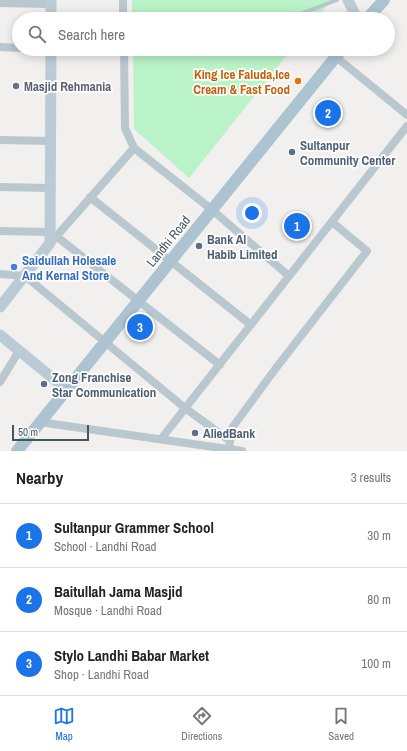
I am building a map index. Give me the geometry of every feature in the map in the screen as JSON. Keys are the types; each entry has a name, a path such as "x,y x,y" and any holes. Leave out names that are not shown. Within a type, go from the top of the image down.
{"main road":[{"path":"373,12 384,0"},
{"name":"Landhi Road","path":"17,451 104,341 337,56"}],"street":[{"path":"123,0 123,12"},
{"path":"348,0 354,12"},
{"path":"0,3 51,2"},
{"path":"0,47 12,48"},
{"path":"51,56 50,188 52,237"},
{"path":"124,56 125,128 134,148 211,209 289,276"},
{"path":"342,56 407,115"},
{"path":"162,439 407,126"},
{"path":"0,140 50,141"},
{"path":"0,308 25,276 52,237 134,148"},
{"path":"0,187 50,188"},
{"path":"90,197 251,325"},
{"path":"230,445 232,428 276,368 367,251 332,222"},
{"path":"0,231 52,237 138,300 220,365"},
{"path":"0,274 25,276 230,445 242,451"},
{"path":"0,335 66,389"},
{"path":"0,382 19,351"},
{"path":"39,422 162,439 230,445"}],"lane":[{"path":"305,12 337,0"}],"green space":[{"path":"132,0 331,0 322,12 132,12"},
{"path":"133,56 286,56 189,178 134,129"}],"place":[{"name":"King Ice Faluda,Ice Cream & Fast Food","path":"298,81"},
{"name":"Masjid Rehmania","path":"16,86"},
{"name":"Baitullah Jama Masjid","path":"328,113"},
{"name":"Sultanpur Community Center","path":"292,152"},
{"name":"Sultanpur Grammer School","path":"297,226"},
{"name":"Bank Al Habib Limited","path":"199,246"},
{"name":"Saidullah Holesale And Kernal Store","path":"14,267"},
{"name":"Stylo Landhi Babar Market","path":"140,327"},
{"name":"Zong Franchise Star Communication","path":"44,384"},
{"name":"AliedBank","path":"195,433"}]}
